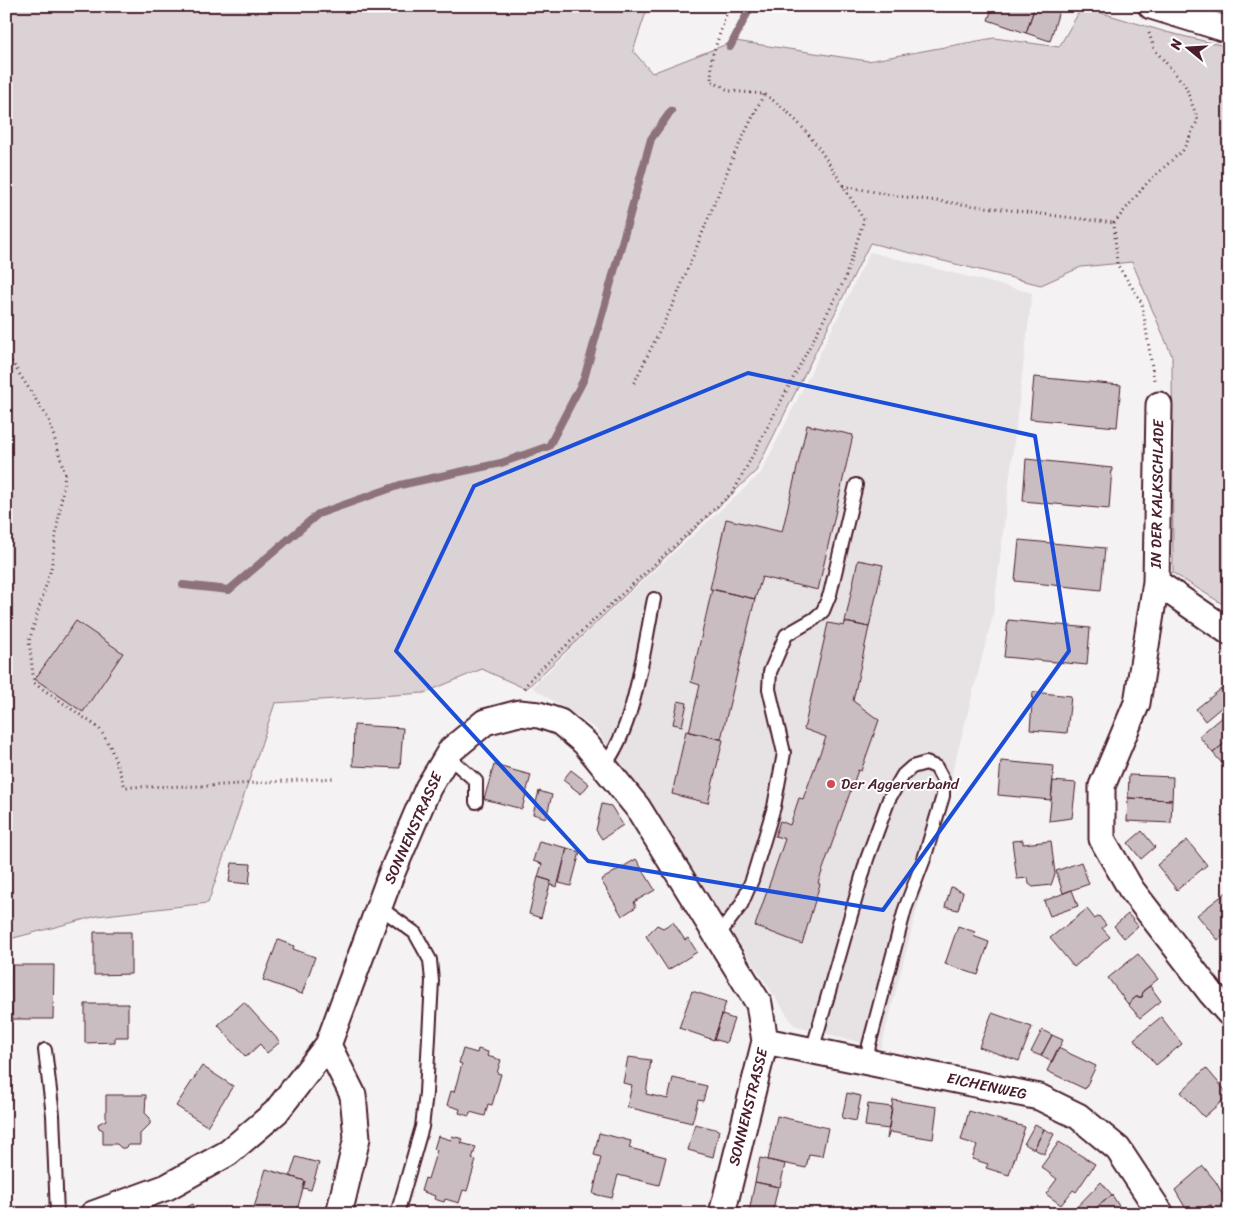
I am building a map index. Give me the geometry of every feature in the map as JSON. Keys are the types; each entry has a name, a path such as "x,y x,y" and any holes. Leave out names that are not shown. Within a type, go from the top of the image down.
{"street":[{"path":"1151,6 1229,30"},
{"name":"IN DER KALKSCHLADE","path":"1158,405 1156,582 1138,703 1102,786 1102,839 1131,889 1210,993 1229,1013"},
{"name":"IN DER KALKSCHLADE","path":"1156,582 1229,632"},
{"name":"SONNENSTRASSE","path":"93,1214 167,1187 228,1153 276,1112 328,1045 379,907 428,788 447,756 451,750 485,722 518,713 539,715 560,722 585,743 638,808 759,1004 765,1041 722,1214"},
{"name":"EICHENWEG","path":"765,1041 1039,1097 1078,1116 1118,1150 1161,1214"},
{"path":"328,1045 353,1095 357,1138 339,1214"}],"lane":[{"path":"718,937 741,906 752,880 774,807 784,753 770,689 770,672 786,635 814,619 823,611 830,594 856,485"},
{"path":"604,766 615,752 628,720 654,599"},
{"path":"447,756 476,780 476,802"},
{"path":"812,1051 878,827 903,775 912,767 926,763 936,766 943,780 943,796 924,860 905,909 869,1045 867,1062"},
{"path":"379,907 414,932 424,945 430,960 432,981 426,1093 422,1127 397,1214"},
{"path":"45,1050 53,1115 57,1214"}],"path":[{"path":"520,693 532,676 734,491 844,281 864,220 817,142 784,106 764,94 730,91 711,81 712,57 729,6"},
{"path":"1148,32 1154,49 1185,85 1198,120 1183,150 1148,182 1114,223 1117,264 1142,303 1158,405"},
{"path":"634,383 676,298 734,155 764,94"},
{"path":"842,186 897,196 1114,223"},
{"path":"6,353 50,420 65,474 51,569 29,641 34,683 98,728 110,746 125,786 178,784 207,786 334,778"}],"highlighted area":[{"path":"748,373 1035,436 1069,651 883,910 588,861 396,651 474,486"}],"shaded area":[{"path":"6,6 648,6 633,51 652,73 735,41 868,61 994,38 1059,47 1082,7 1166,32 1229,47 1229,608 1173,573 1172,356 1132,262 1081,267 1041,285 870,243 756,471 526,689 482,669 424,693 275,703 208,903 97,916 6,940"},
{"path":"870,252 1032,293 993,615 881,1048 794,1025 596,729 532,687 596,624 761,473"}],"building":[{"path":"993,6 1035,6 1026,33 988,20"},
{"path":"1035,6 1046,6 1059,11 1050,41 1026,33"},
{"path":"1034,377 1121,385 1117,427 1030,419"},
{"path":"807,425 853,435 818,590 762,577 755,599 710,589 726,519 782,532"},
{"path":"1026,459 1112,468 1109,509 1023,501"},
{"path":"1019,540 1105,548 1101,590 1015,581"},
{"path":"858,560 883,565 869,627 845,622"},
{"path":"712,589 755,599 721,739 689,732 700,685 691,682"},
{"path":"1008,620 1090,628 1087,665 1004,657"},
{"path":"76,621 123,653 83,712 35,679"},
{"name":"Der Aggerverband","path":"845,622 869,627 853,701 879,720 861,771 858,770 818,883 820,884 802,944 755,926 785,839 775,836 780,821 790,825 799,798 803,799 826,737 804,729 828,623 844,626"},
{"path":"1221,689 1229,701 1205,721 1196,709"},
{"path":"1033,692 1071,696 1067,733 1030,730"},
{"path":"678,701 687,703 682,726 673,724"},
{"path":"1229,711 1229,739 1213,753 1199,736"},
{"path":"354,725 403,728 400,768 353,766"},
{"path":"686,731 723,740 708,803 672,794"},
{"path":"1229,739 1229,768 1227,769 1213,753"},
{"path":"1001,761 1054,766 1051,800 998,795"},
{"path":"494,765 531,775 522,809 484,799"},
{"path":"571,770 589,784 581,794 563,780"},
{"path":"1129,775 1173,777 1172,800 1128,798"},
{"path":"1053,781 1076,783 1072,818 1049,821"},
{"path":"539,791 552,795 546,818 533,814"},
{"path":"1128,798 1172,800 1171,823 1127,821"},
{"path":"602,804 611,806 623,825 602,839 596,830"},
{"path":"1142,831 1155,847 1141,859 1128,843"},
{"path":"1023,840 1023,844 1051,841 1055,874 1051,885 1033,887 1029,884 1028,878 1017,879 1012,841"},
{"path":"1187,840 1207,865 1177,890 1157,865"},
{"path":"539,841 567,848 557,887 550,885 551,881 538,877 542,864 533,861"},
{"path":"567,848 580,852 571,886 559,883"},
{"path":"636,859 655,890 634,902 636,907 622,916 601,880"},
{"path":"1081,862 1089,884 1063,893 1056,871"},
{"path":"232,863 251,864 249,884 229,882"},
{"path":"538,877 551,881 541,918 529,914"},
{"path":"951,887 963,892 958,910 945,907"},
{"path":"1072,890 1078,906 1050,916 1044,901"},
{"path":"1228,891 1229,931 1218,940 1197,915"},
{"path":"1087,909 1095,919 1099,916 1106,925 1102,928 1110,937 1074,967 1050,938"},
{"path":"1128,914 1138,926 1124,938 1114,926"},
{"path":"673,922 685,940 688,938 697,952 668,970 646,936 657,925 663,928"},
{"path":"958,926 975,932 973,936 989,942 978,975 945,964"},
{"path":"94,932 131,932 131,974 94,975"},
{"path":"278,940 294,946 293,949 315,957 302,994 263,980"},
{"path":"1138,954 1158,979 1143,991 1142,997 1136,997 1128,1004 1108,978"},
{"path":"12,965 54,965 53,1019 12,1019"},
{"path":"6,975 9,975 8,1029 6,1029"},
{"path":"1150,986 1161,1001 1140,1018 1128,1004 1136,997 1142,997 1143,991"},
{"path":"692,991 726,1002 714,1040 679,1028"},
{"path":"244,1002 280,1042 267,1053 260,1044 246,1057 218,1025"},
{"path":"85,1004 128,1004 128,1037 115,1037 115,1042 85,1043"},
{"path":"992,1013 1032,1027 1019,1061 979,1047"},
{"path":"722,1015 734,1019 726,1043 714,1039"},
{"path":"1161,1017 1182,1044 1156,1065 1134,1039"},
{"path":"1042,1030 1052,1035 1041,1056 1031,1052"},
{"path":"1052,1035 1063,1040 1052,1062 1041,1056"},
{"path":"1058,1048 1096,1066 1085,1089 1047,1071"},
{"path":"463,1049 477,1053 478,1049 488,1052 487,1056 501,1060 497,1073 501,1074 492,1105 488,1104 485,1116 470,1112 469,1116 459,1113 460,1109 447,1105 451,1091 454,1092 462,1064 459,1063"},
{"path":"628,1057 651,1060 646,1094 668,1099 673,1078 707,1086 703,1101 698,1100 692,1123 627,1107 632,1085 623,1083"},
{"path":"202,1066 233,1086 207,1126 176,1106"},
{"path":"1206,1068 1229,1095 1204,1117 1181,1092"},
{"path":"847,1093 861,1096 856,1121 842,1118"},
{"path":"106,1095 146,1095 145,1113 150,1118 150,1124 140,1134 140,1145 129,1145 126,1148 121,1148 117,1144 103,1144 103,1130 99,1128 98,1124 106,1120"},
{"path":"893,1100 937,1107 933,1139 890,1132 887,1139"},
{"path":"6,1102 8,1155 6,1155"},
{"path":"868,1104 892,1107 889,1129 865,1126"},
{"path":"969,1111 1025,1127 1009,1175 986,1168 988,1164 972,1159 977,1145 961,1140"},
{"path":"777,1116 828,1128 822,1156 809,1154 806,1168 768,1160"},
{"path":"695,1124 719,1130 713,1157 688,1150"},
{"path":"1035,1124 1044,1129 1034,1149 1024,1144"},
{"path":"1044,1129 1054,1134 1044,1154 1034,1149"},
{"path":"599,1133 631,1141 629,1148 666,1157 659,1185 618,1175 612,1198 593,1194 601,1157 594,1155"},
{"path":"438,1136 451,1140 452,1136 463,1139 461,1143 476,1147 472,1159 476,1160 467,1191 463,1190 459,1203 445,1199 444,1202 434,1199 435,1196 421,1191 425,1178 428,1179 437,1150 434,1149"},
{"path":"1059,1142 1095,1164 1076,1192 1073,1190 1061,1205 1046,1194 1057,1179 1041,1167"},
{"path":"296,1157 319,1163 311,1190 303,1188 305,1181 290,1176"},
{"path":"760,1158 785,1164 780,1187 755,1182"},
{"path":"1203,1166 1216,1182 1229,1206 1229,1214 1215,1214 1211,1205 1189,1214 1175,1190"},
{"path":"266,1169 305,1181 296,1214 252,1214"},
{"path":"755,1182 778,1187 772,1214 749,1212"},
{"path":"1101,1182 1112,1195 1088,1214 1070,1214"},
{"path":"1112,1195 1124,1214 1088,1214"},
{"path":"193,1204 198,1214 172,1214"},
{"path":"1211,1205 1215,1214 1192,1214"}],"waterway":[{"path":"730,47 751,6"},
{"path":"183,585 229,590 318,514 400,485 501,463 549,446 584,379 651,139 671,111"}],"place":[{"name":"Der Aggerverband","path":"831,784"}]}
